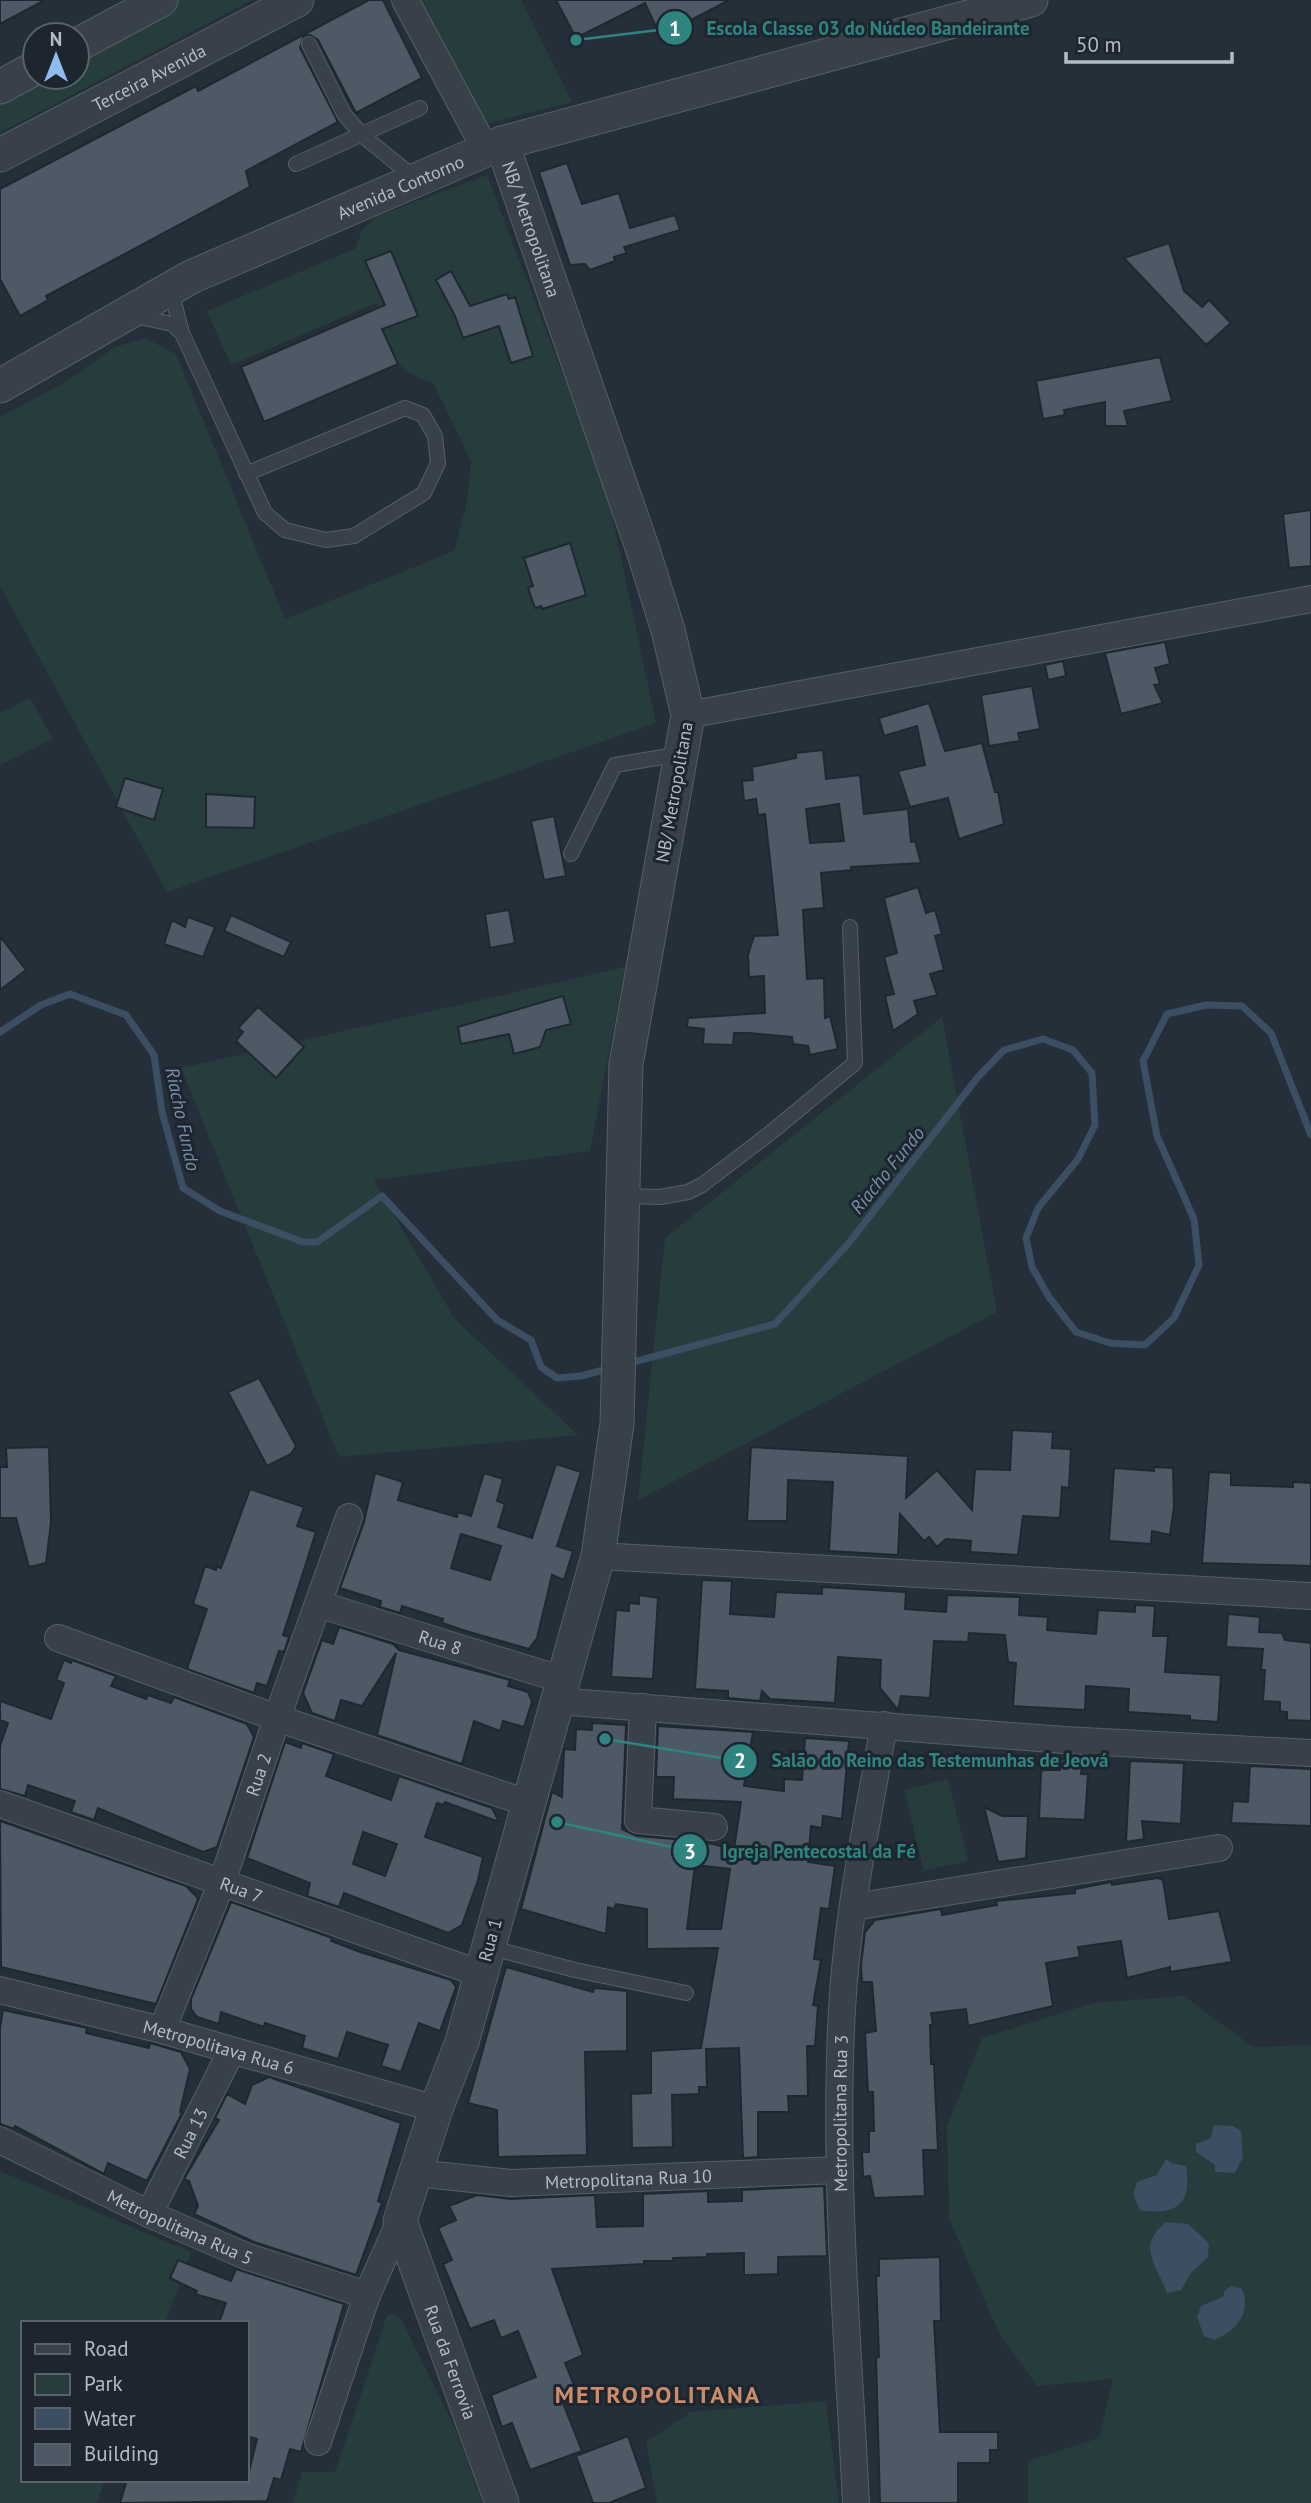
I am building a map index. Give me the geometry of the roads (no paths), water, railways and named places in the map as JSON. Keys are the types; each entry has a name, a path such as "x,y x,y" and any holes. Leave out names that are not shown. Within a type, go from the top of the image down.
{"street":[{"path":"91,38 161,0"},
{"name":"Terceira Avenida","path":"0,155 298,0"},
{"path":"405,0 494,147"},
{"name":"Avenida Contorno","path":"0,386 191,277 494,147 1031,0"},
{"path":"0,86 21,75"},
{"name":"NB/ Metropolitana","path":"494,147 643,550 668,630 688,715 626,1064 618,1296 617,1424"},
{"path":"688,715 1311,599"},
{"name":"Rua 1","path":"318,2442 367,2295 400,2221 436,2109 462,2042 598,1556 617,1424"},
{"name":"Rua 2","path":"162,2030 222,1882 349,1517"},
{"path":"598,1556 1311,1596"},
{"name":"Rua 8","path":"318,1604 560,1690 643,1707 1064,1740 1311,1753"},
{"path":"58,1638 277,1718 527,1802"},
{"path":"643,1707 638,1819 714,1826"},
{"name":"Metropolitana Rua 3","path":"856,2503 840,2170 842,2008 854,1907 884,1725"},
{"name":"Rua 7","path":"0,1804 222,1882 485,1960"},
{"path":"854,1907 1219,1848"},
{"name":"Metropolitava Rua 6","path":"0,1990 162,2030 436,2109"},
{"name":"Rua 13","path":"149,2214 231,2052"},
{"name":"Metropolitana Rua 5","path":"0,2140 149,2214 248,2257 367,2295"},
{"name":"Metropolitana Rua 10","path":"415,2173 511,2183 840,2170"},
{"name":"Rua da Ferrovia","path":"400,2221 502,2503"}],"lane":[{"path":"309,44 344,114 363,136 416,179"},
{"path":"296,164 420,108"},
{"path":"191,277 179,290 174,302 182,333 246,474 265,513 285,530 326,540 354,536 424,493 438,463 435,436 423,415 405,408 246,474"},
{"path":"116,318 143,315 172,324 182,333"},
{"path":"571,854 615,765 681,754"},
{"path":"622,1196 660,1197 688,1192 769,1134 855,1063 850,927"},
{"path":"485,1960 575,1970 686,1993"}],"water":[{"path":"1214,2125 1233,2126 1241,2131 1243,2157 1235,2173 1215,2172 1215,2165 1196,2152 1196,2144 1211,2138"},
{"path":"1166,2159 1171,2163 1186,2166 1188,2179 1184,2198 1172,2209 1140,2210 1133,2194 1137,2182 1157,2175"},
{"path":"1166,2222 1188,2224 1209,2243 1208,2257 1191,2273 1181,2290 1167,2293 1151,2256 1150,2247 1157,2231"},
{"path":"1232,2286 1242,2289 1245,2298 1240,2320 1229,2332 1214,2340 1204,2336 1197,2317 1201,2306 1223,2297 1225,2290"}],"waterway":[{"name":"Riacho Fundo","path":"0,1032 41,1005 70,994 126,1015 154,1055 162,1112 183,1188 220,1211 303,1242 317,1242 382,1196 497,1320 531,1340 541,1367 557,1378 581,1376 611,1368"},
{"name":"Riacho Fundo","path":"626,1364 775,1324 848,1244 978,1077 1004,1050 1043,1039 1073,1050 1092,1073 1095,1125 1078,1159 1038,1208 1026,1238 1032,1267 1049,1297 1076,1332 1110,1343 1145,1345 1174,1318 1199,1265 1194,1219 1157,1136 1143,1061 1167,1014 1206,1005 1242,1006 1271,1033 1311,1135"}],"place":[{"name":"Escola Classe 03 do Núcleo Bandeirante","path":"576,40"},
{"name":"Salão do Reino das Testemunhas de Jeová","path":"605,1739"},
{"name":"Igreja Pentecostal da Fé","path":"557,1822"}],"district":[{"name":"METROPOLITANA","path":"658,2394"}]}
